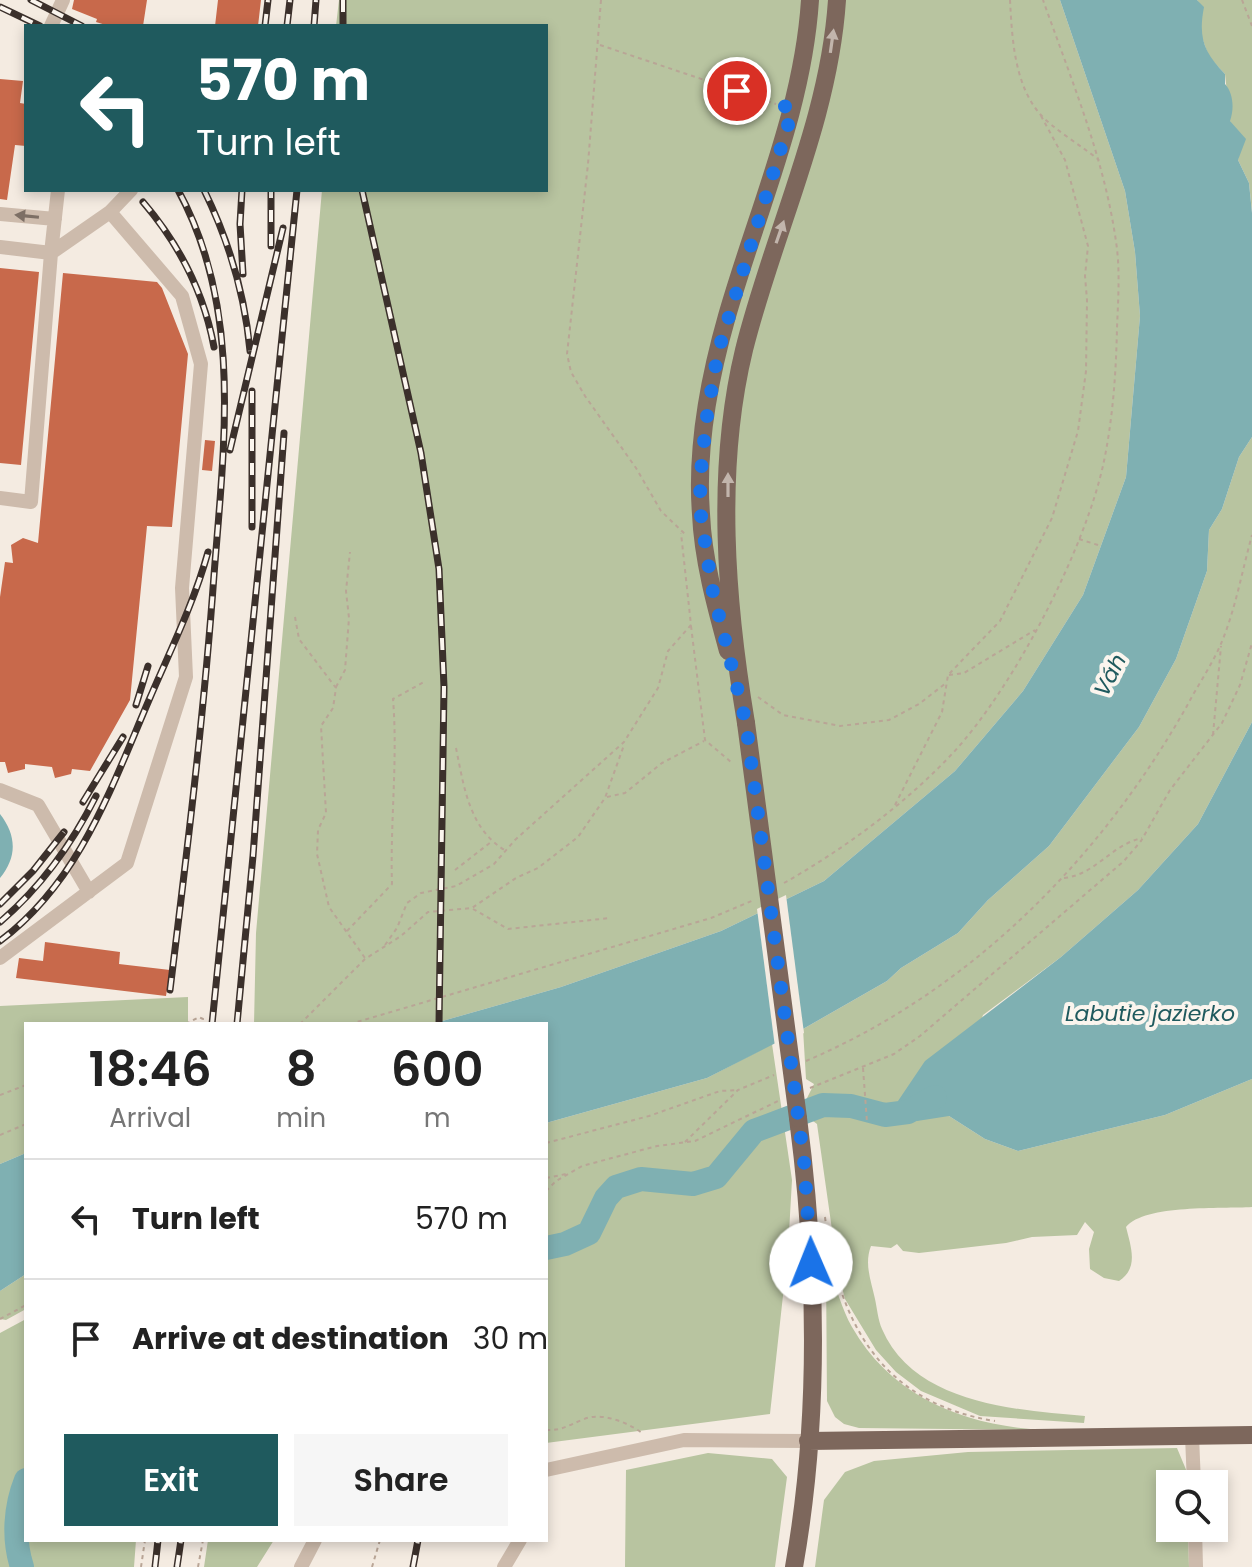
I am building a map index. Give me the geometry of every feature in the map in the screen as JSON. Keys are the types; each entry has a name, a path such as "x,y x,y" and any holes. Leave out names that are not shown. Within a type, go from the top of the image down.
{"main road":[{"path":"801,0 808,35"},
{"path":"749,698 717,610 701,516 702,446 718,352 793,109 808,35 810,0"},
{"path":"794,1567 801,1530 808,1441 811,1276 804,1161 746,723 749,698 729,563 730,431 753,315 809,145 825,82 837,0"},
{"path":"808,1441 1252,1435"}],"street":[{"path":"52,24 63,0"},
{"path":"0,498 31,502 58,192"},
{"path":"0,247 51,253 110,212 129,192"},
{"path":"0,958 127,863 186,677 182,588 201,364 182,296 110,212"},
{"path":"0,214 55,219"},
{"path":"0,790 38,805 89,892"},
{"path":"1192,1436 1193,1470"},
{"path":"548,1470 684,1440 808,1441"},
{"path":"301,1567 314,1542"},
{"path":"504,1567 519,1542"},
{"path":"1195,1542 1196,1567"}],"path":[{"path":"601,0 567,354 571,372 585,396 636,468 661,511 691,538"},
{"path":"895,806 942,712 948,675 1000,621 1052,518 1078,431 1086,371 1085,276 1088,246 1065,160 1026,90 1013,50 1010,0"},
{"path":"778,887 895,806 954,752 1005,685 1035,630 1078,539 1103,464 1115,376 1117,252 1100,160 1043,0"},
{"path":"1242,0 1252,26"},
{"path":"599,45 793,109"},
{"path":"1040,114 1100,160"},
{"path":"681,532 705,740 731,762"},
{"path":"1213,736 1221,645 1252,535"},
{"path":"1078,539 1101,546"},
{"path":"350,552 345,670 336,688 333,708 321,726 326,813 318,830 317,854 329,907 365,959"},
{"path":"295,617 299,639 336,688"},
{"path":"302,1022 365,959 428,912 472,908 516,878 538,868 578,837 605,798 624,742 658,688 668,651 691,625"},
{"path":"948,675 964,673 1035,630"},
{"path":"805,1090 894,1054 920,1036 1104,881 1143,838 1170,790 1213,736 1240,685 1252,643"},
{"path":"796,1066 854,1041 935,991 1041,901 1114,819 1158,757 1221,645"},
{"path":"346,932 392,884 391,798 397,743 393,699 424,682"},
{"path":"749,698 783,715 840,726 889,720 919,704 947,682"},
{"path":"605,798 625,793 662,763 705,740"},
{"path":"385,945 397,928 407,903 421,893 456,886 494,864 624,742"},
{"path":"456,748 471,813 491,842 506,851"},
{"path":"1061,878 1085,873 1124,842 1143,838"},
{"path":"455,870 491,842"},
{"path":"357,1022 711,918 758,898"},
{"path":"472,908 508,929 610,918"},
{"path":"863,1068 867,1122"},
{"path":"548,1142 649,1116 720,1091 738,1090 781,1072"},
{"path":"0,1095 24,1086"},
{"path":"684,1143 738,1090"},
{"path":"548,1178 627,1154 715,1134 762,1107 791,1096"},
{"path":"0,1135 24,1125"},
{"path":"548,1189 567,1174"},
{"path":"825,1216 838,1288 857,1329 878,1359 924,1397 965,1415 1003,1423"},
{"path":"0,1319 24,1306"},
{"path":"548,1430 569,1428 592,1416 633,1426 646,1435"},
{"path":"141,1567 145,1542"},
{"path":"198,1567 203,1542"},
{"path":"372,1567 379,1542"}],"green space":[{"path":"339,0 1060,0 1125,191 1135,252 1140,316 1126,477 1083,595 1023,691 955,771 824,881 721,931 561,987 439,1022 254,1022 256,933 322,192 548,192 548,24 336,24"},
{"path":"1197,0 1252,0 1252,212 1249,183 1238,160 1239,150 1230,121 1225,74 1209,57 1199,29 1203,8"},
{"path":"1252,437 1252,722 1198,824 1138,890 1061,957 983,1015 949,1116 985,1139 1018,1151 1165,1115 1252,1079 1252,1207 1166,1211 1136,1220 1126,1227 1131,1263 1119,1281 1104,1278 1090,1269 1089,1249 1094,1232 1085,1222 1077,1235 1032,1237 919,1253 903,1251 897,1244 891,1248 871,1246 869,1272 881,1325 897,1354 918,1373 942,1388 999,1406 1085,1416 1084,1423 980,1416 921,1391 896,1372 876,1350 845,1299 838,1272 817,1124 813,1121 816,1111 807,1098 814,1084 806,1079 803,1029 887,981 901,968 958,933 988,900 1049,846 1139,727 1176,659 1207,571 1209,530 1222,509 1239,457"},
{"path":"188,997 188,1022 24,1022 24,1154 0,1164 0,1006"},
{"path":"772,1044 792,1180 788,1250 770,1414 548,1443 548,1122 707,1078"},
{"path":"826,1266 852,1327 888,1373 935,1404 960,1415 1045,1430 859,1428 844,1424 835,1417 827,1401"},
{"path":"24,1275 24,1310 6,1320 0,1319 0,1291"},
{"path":"24,1320 24,1542 136,1542 134,1567 0,1567 0,1333"},
{"path":"1177,1448 1186,1470 1156,1470 1156,1542 1188,1542 1189,1567 815,1567 824,1500 845,1472 874,1461 968,1452"},
{"path":"708,1453 772,1459 787,1477 775,1567 625,1567 626,1470"},
{"path":"208,1542 273,1542 257,1567 204,1567"}],"water":[{"name":"Váh","path":"1060,0 1197,0 1204,7 1204,44 1225,74 1225,84 1232,97 1230,121 1246,139 1238,160 1249,183 1252,213 1252,437 1239,457 1222,509 1209,530 1207,571 1176,659 1139,727 1049,846 988,900 958,933 901,968 887,981 803,1029 707,1078 548,1122 548,1022 439,1022 561,987 721,931 824,881 955,771 1023,691 1083,595 1126,477 1140,316 1135,252 1125,191"},
{"name":"Labutie jazierko","path":"1252,722 1252,1079 1165,1115 1018,1151 985,1139 949,1116 917,1121 898,1101 925,1061 1061,957 1138,890 1198,824"},
{"path":"0,814 10,830 13,846 10,862 0,878"},
{"path":"24,1154 24,1275 0,1291 0,1164"}],"pier":[{"path":"786,895 804,1033 775,1047 757,909"}],"building":[{"path":"74,0 147,0 143,24 102,24 72,9"},
{"path":"218,0 261,0 258,24 215,24"},
{"path":"0,79 23,81 20,103 24,104 24,146 15,145 7,200 0,199"},
{"path":"0,268 39,272 21,465 0,463"},
{"path":"63,273 157,282 188,354 172,527 147,526 130,700 90,771 72,769 71,774 55,778 52,767 25,764 25,769 8,773 5,762 0,762 0,597 5,562 13,563 11,545 23,538 38,543"},
{"path":"205,440 215,441 212,471 202,470"},
{"path":"45,942 120,952 119,964 170,970 166,996 16,978 19,958 43,961"}],"waterway":[{"path":"548,1248 589,1233 606,1198 616,1187 641,1179 693,1184 716,1177 754,1131 823,1105 851,1106 885,1115 908,1112 935,1097"},
{"path":"22,1567 16,1523 24,1486"}],"railway":[{"path":"31,0 78,24"},
{"path":"265,24 268,0"},
{"path":"287,24 290,0"},
{"path":"314,24 316,0"},
{"path":"343,0 343,24"},
{"path":"0,7 36,24"},
{"path":"170,990 205,679 224,427 221,330 212,282 199,235 179,192"},
{"path":"205,192 234,268 250,351"},
{"path":"242,192 243,274"},
{"path":"271,192 271,246"},
{"path":"212,1022 297,192"},
{"path":"362,192 421,453 439,569 444,687 439,1022"},
{"path":"143,202 179,252 197,288 214,347"},
{"path":"230,450 283,228"},
{"path":"252,391 252,527"},
{"path":"237,1022 253,856 284,433"},
{"path":"0,941 28,917 52,890 90,831 181,627 208,552"},
{"path":"136,705 148,666"},
{"path":"83,802 123,737"},
{"path":"0,922 54,864 96,796"},
{"path":"0,904 33,871 64,832"},
{"path":"155,1567 158,1542"},
{"path":"177,1567 181,1542"},
{"path":"413,1567 418,1542"}],"route":[{"path":"737,91 793,109 733,295 718,352 702,446 701,516 717,610 746,723 804,1161 811,1263"}]}
